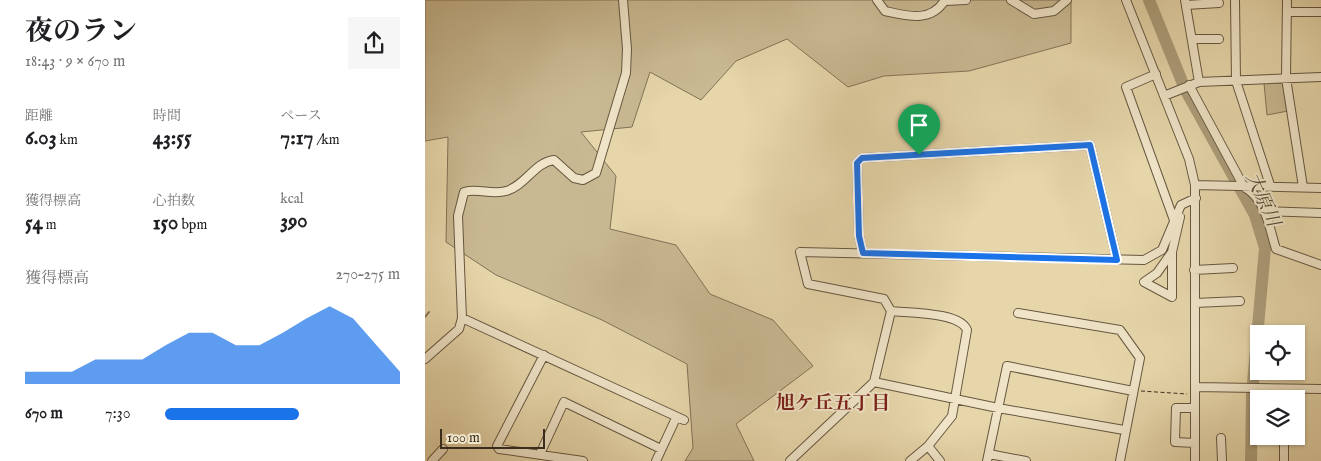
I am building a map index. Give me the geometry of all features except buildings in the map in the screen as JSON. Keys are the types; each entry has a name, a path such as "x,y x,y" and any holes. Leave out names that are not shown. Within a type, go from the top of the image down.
{"street":[{"path":"425,359 459,329 462,318 458,216 463,192 473,189 506,191 515,187 547,160 554,160 574,178 583,180 597,173 626,73 627,49 623,0"},
{"path":"877,0 885,11 923,17 940,9 945,0 966,0"},
{"path":"1011,0 1034,14 1039,14 1054,11 1067,0"},
{"path":"1126,0 1189,159 1195,184 1195,461"},
{"path":"1235,0 1236,82 1270,185"},
{"path":"1287,0 1286,78 1303,187"},
{"path":"1199,82 1186,2 1219,3"},
{"path":"1287,12 1321,12"},
{"path":"1193,39 1219,39"},
{"path":"1156,74 1126,87 1175,223"},
{"path":"1164,96 1199,82 1236,82 1321,76"},
{"path":"1189,85 1244,187 1254,192 1265,211 1276,249 1321,265"},
{"path":"863,253 859,236 857,163 862,158 1090,145 1117,260"},
{"path":"1195,184 1321,188"},
{"path":"790,461 874,382 891,311 884,299 808,284 800,252 1144,260 1162,250 1181,205 1196,198"},
{"path":"1172,252 1157,273 1144,282 1172,296 1172,252 1179,224 1181,205"},
{"path":"1265,211 1321,213"},
{"path":"1194,270 1233,268"},
{"path":"1195,303 1240,300"},
{"path":"891,311 956,319 965,324 967,330 952,416 928,446 910,461"},
{"path":"1019,313 1120,330 1140,358 1124,430 1120,461"},
{"path":"462,318 680,419 661,449 656,461"},
{"path":"544,355 497,446 499,449 583,461"},
{"path":"1026,461 988,458 1007,366 1133,391"},
{"path":"874,382 998,408 1124,430"},
{"path":"1196,391 1321,389"},
{"path":"540,454 564,402 661,449"},
{"path":"1195,408 1176,408 1175,442 1195,443"},
{"path":"1221,438 1222,461"},
{"path":"1284,445 1284,461"},
{"path":"928,446 940,461"},
{"path":"432,461 443,449"}],"path":[{"path":"1133,391 1196,391"}],"shaded area":[{"path":"425,0 1071,0 1071,43 969,71 884,76 848,87 787,39 736,61 701,100 650,72 632,127 581,132 616,176 610,229 676,245 710,294 773,320 813,366 736,424 754,461 685,461 693,448 687,364 602,320 496,275 446,242 448,137 425,141"},
{"path":"1264,83 1284,83 1288,111 1267,115"}],"waterway":[{"name":"大原川","path":"1149,0 1185,89 1255,215 1265,248 1252,394 1251,461"},
{"path":"425,317 429,312"}],"district":[{"name":"旭ケ丘五丁目","path":"833,402"}],"route":[{"path":"1090,145 1117,260 863,253 859,236 857,163 862,158 919,155 1090,145"}]}
